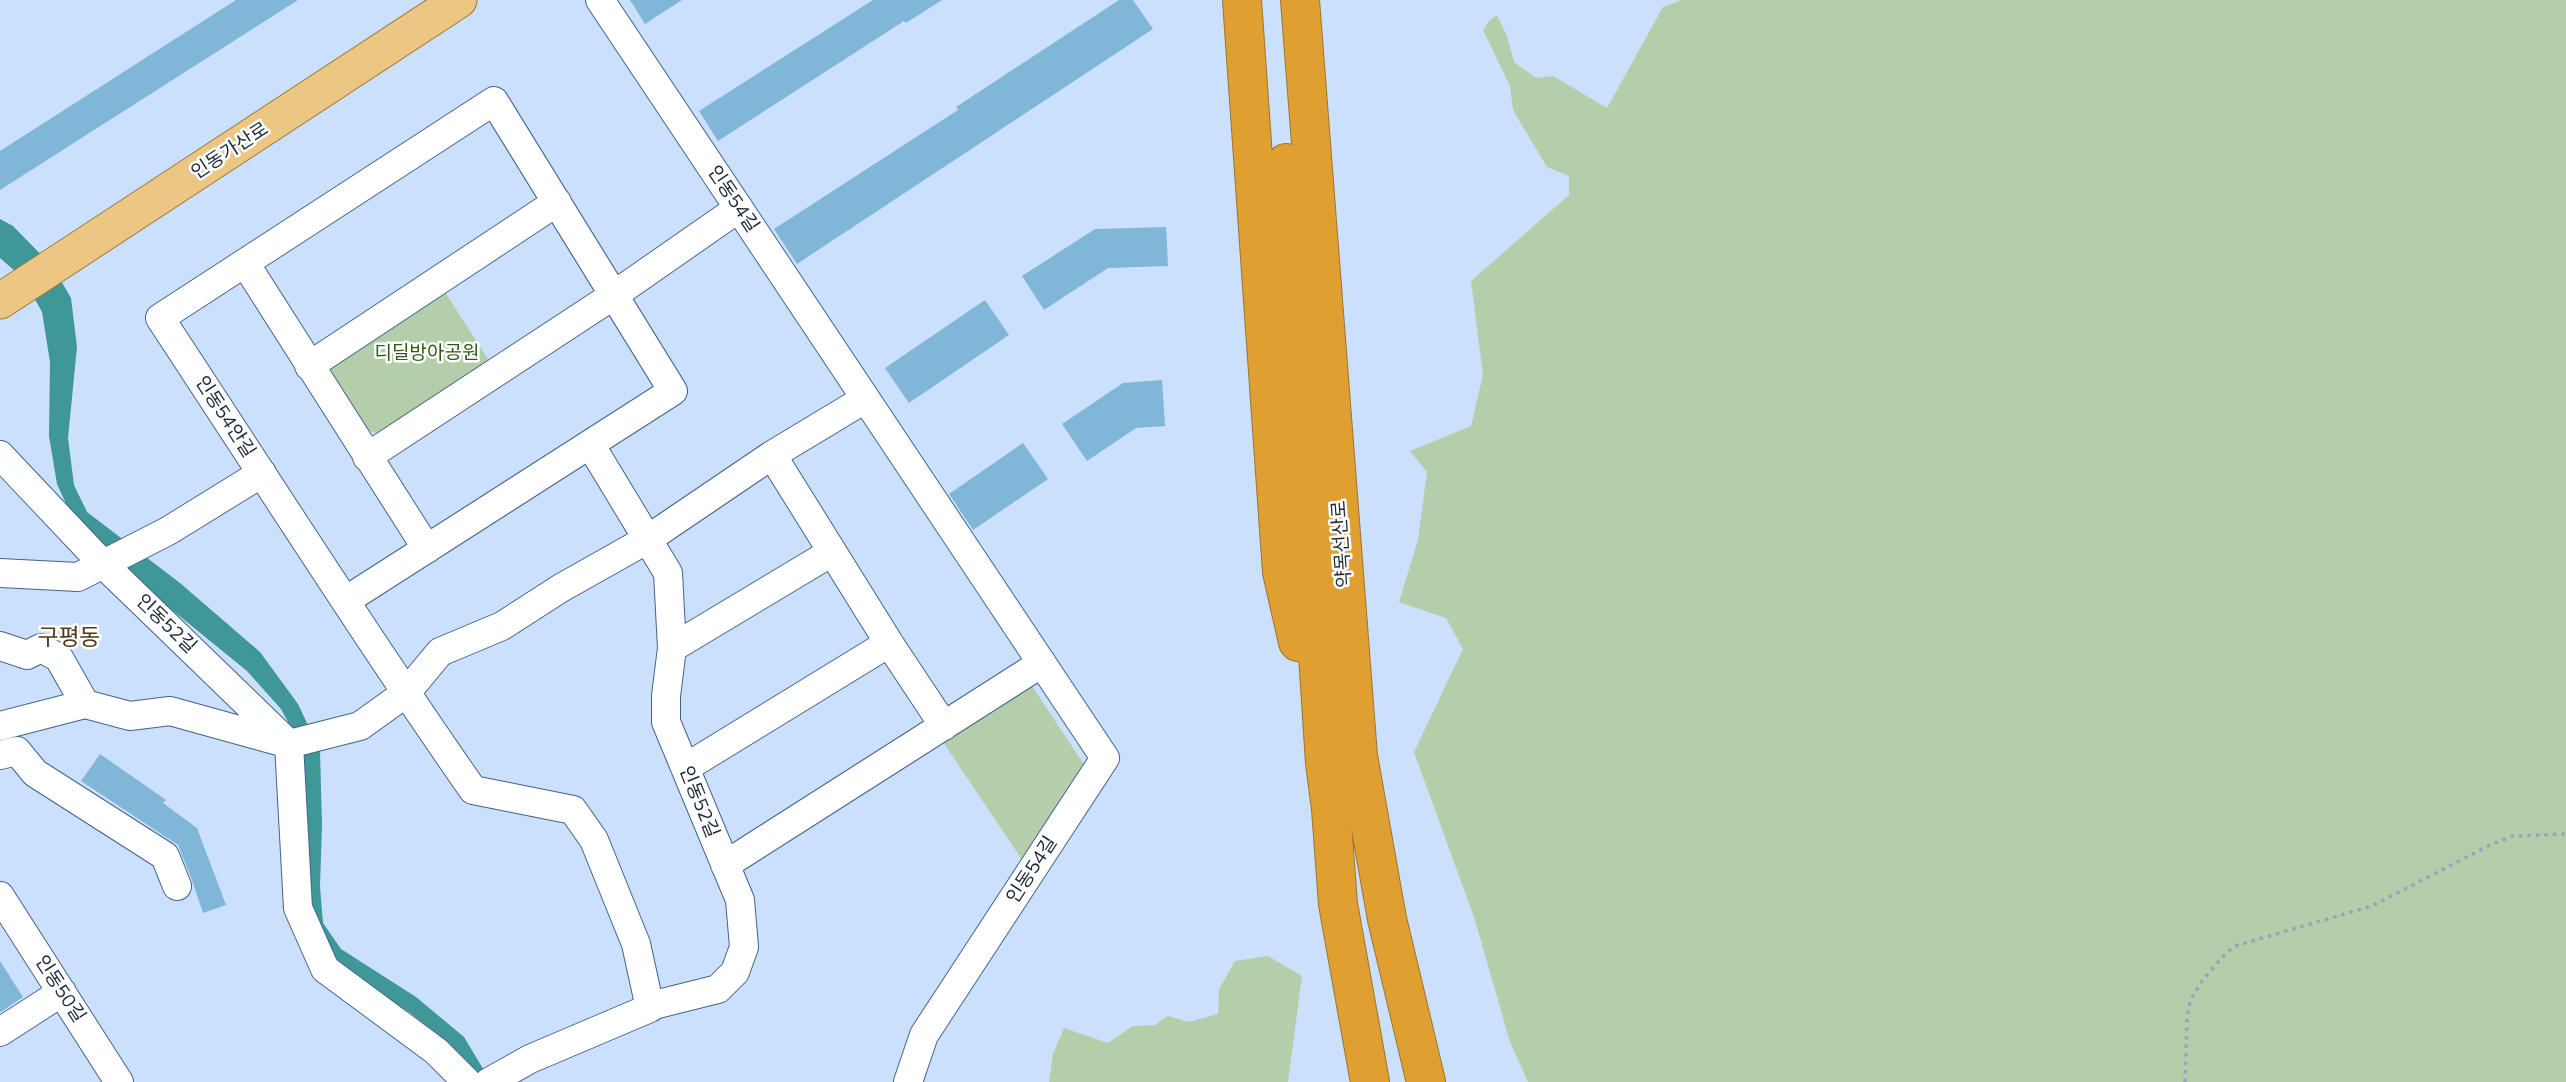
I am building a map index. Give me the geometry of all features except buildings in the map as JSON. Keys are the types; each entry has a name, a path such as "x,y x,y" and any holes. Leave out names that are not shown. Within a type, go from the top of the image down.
{"highway":[{"path":"1242,0 1282,572 1341,759"},
{"name":"약목선산로","path":"1275,0 1341,759 1387,919 1426,1082"},
{"name":"약목선산로","path":"1300,0 1341,759 1331,809 1338,904 1370,1082"},
{"path":"1322,0 1348,333 1341,759"}],"main road":[{"name":"인동가산로","path":"14,292 458,0"}],"street":[{"name":"인동54길","path":"600,0 1105,758 924,1035 908,1082"},
{"name":"인동54안길","path":"345,601 673,391 494,101 160,318 405,693"},
{"path":"309,366 557,202"},
{"path":"367,457 614,295 738,208"},
{"path":"245,263 427,549"},
{"path":"0,726 85,704 130,716 170,711 289,744 360,726 405,693 440,652 502,626 561,587 648,539 772,455 865,399"},
{"path":"590,444 648,539"},
{"name":"인동52길","path":"0,455 102,564 289,744 298,908 325,969 436,1051 467,1080 530,1059 650,1006 718,989 735,972 744,947 740,900 666,722 666,696 673,648 668,573 648,539"},
{"path":"772,455 944,726"},
{"path":"0,573 78,577 168,530 262,473"},
{"path":"673,648 832,552"},
{"path":"685,768 889,643"},
{"path":"0,646 27,655 41,648 59,658 85,704"},
{"path":"725,865 1042,663"},
{"path":"405,693 473,790 573,810 594,840 636,944 650,1006"},
{"path":"0,755 17,751 35,773 165,856 177,886"},
{"name":"인동50길","path":"0,896 119,1082"},
{"path":"0,1032 62,992"}],"path":[{"path":"2185,1082 2190,1001 2202,981 2235,946 2372,906 2490,845 2513,836 2566,834"}],"green space":[{"path":"1682,0 2566,0 2566,1082 1528,1082 1510,1042 1475,920 1414,752 1463,649 1446,618 1399,602 1418,540 1427,472 1410,451 1471,426 1483,375 1471,281 1569,195 1569,176 1547,167 1513,110 1510,86 1483,30 1497,15 1507,36 1514,62 1536,78 1553,76 1607,108 1663,7"},
{"name":"디딜방아공원","path":"443,289 491,364 384,434 367,431 330,374 333,362"},
{"path":"1030,683 1087,769 1031,873 943,742"},
{"path":"1268,956 1302,976 1288,1082 1049,1082 1053,1054 1064,1028 1108,1043 1133,1026 1155,1025 1168,1016 1189,1022 1218,1014 1219,989 1235,961"}],"shaded area":[{"path":"0,219 13,226 53,267 71,298 77,347 68,438 74,485 87,512 180,583 260,652 298,704 320,751 320,887 323,923 341,949 416,997 464,1037 491,1082 474,1082 446,1041 409,1012 349,976 330,957 306,907 300,744 281,709 247,671 118,566 69,510 57,484 49,436 50,362 42,312 23,278 0,258"}],"district":[{"name":"구평동","path":"69,638"}]}
